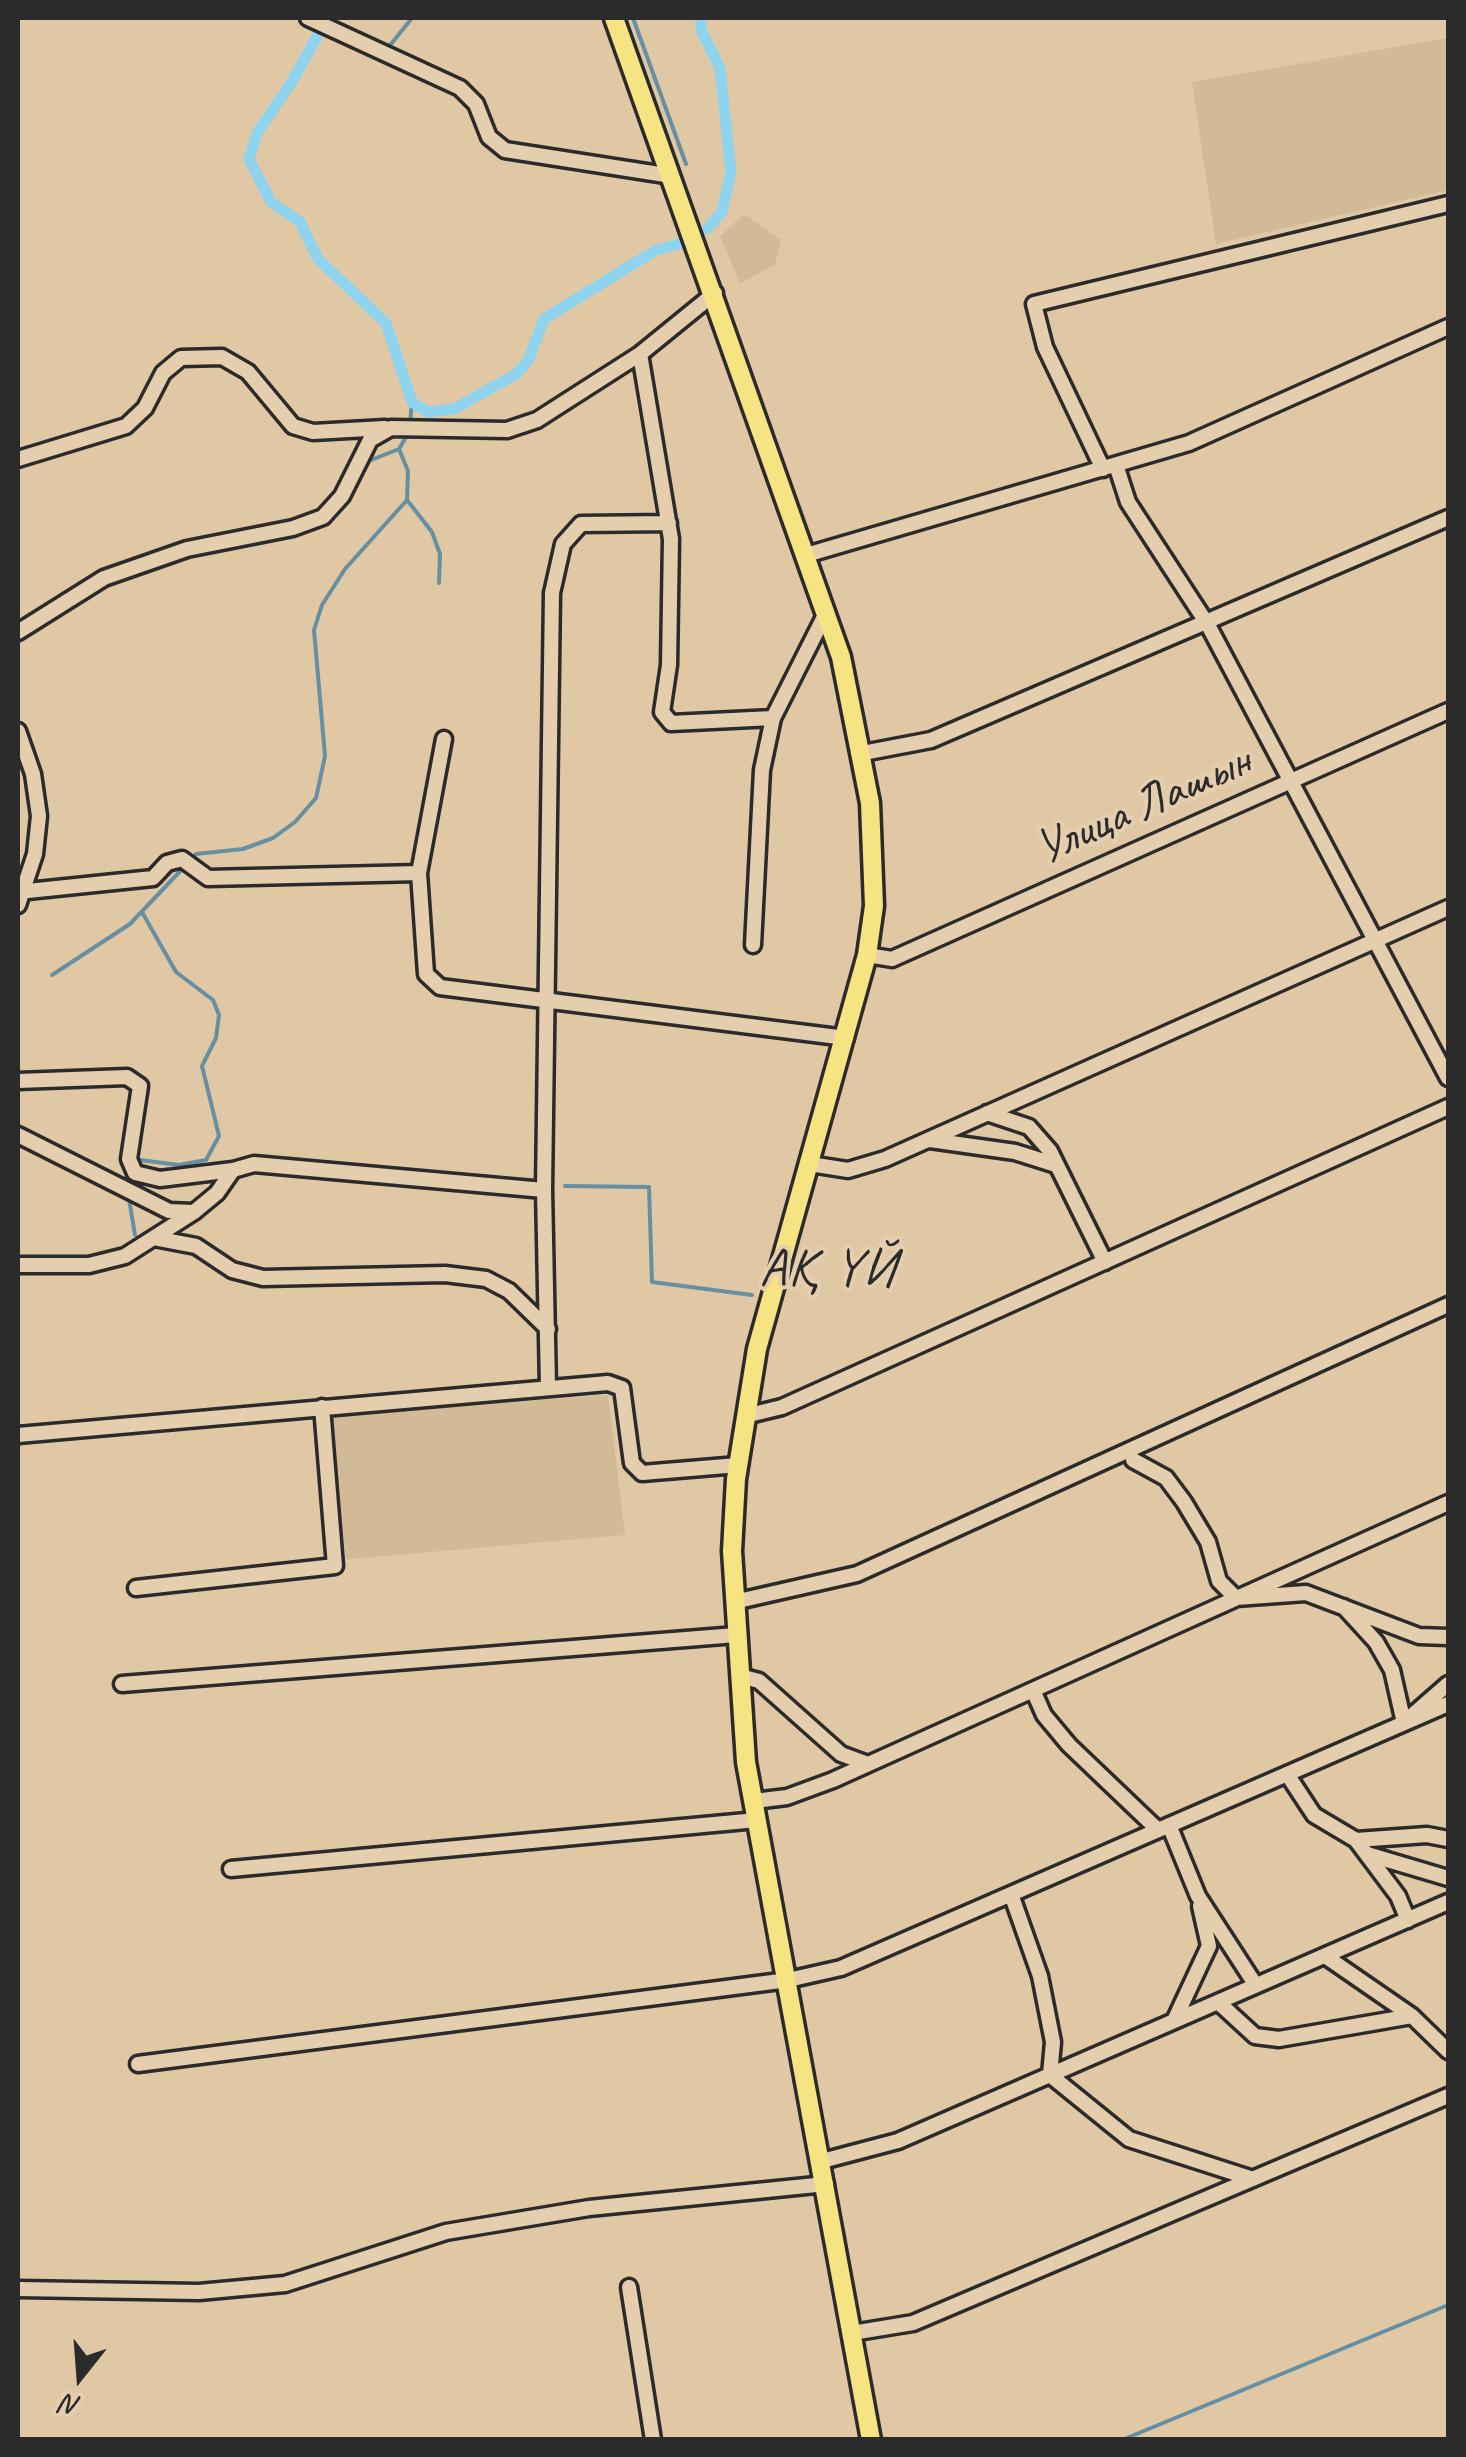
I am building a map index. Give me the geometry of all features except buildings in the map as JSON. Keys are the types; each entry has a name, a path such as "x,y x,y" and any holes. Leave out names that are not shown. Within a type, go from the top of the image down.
{"main road":[{"path":"614,18 826,613 863,752 874,852 874,906 867,956 757,1350 744,1416 732,1551 736,1635 756,1810 870,2440"}],"street":[{"path":"317,23 460,88 476,104 489,138 505,150 672,176"},
{"path":"1448,204 1034,304 1044,347 1128,502 1208,626 1448,1078"},
{"path":"18,459 126,426 145,408 164,373 181,358 222,357 248,372 293,426 314,432 391,428 508,430 537,420 640,354 715,294"},
{"path":"806,555 1188,443 1448,327"},
{"path":"640,354 669,523 669,666 662,712 671,723 772,718"},
{"path":"18,632 104,578 187,548 294,528 323,517 342,496 370,440 391,428"},
{"path":"863,752 931,740 1208,626 1448,518"},
{"path":"548,1387 544,1190 552,592 563,544 581,524 669,523"},
{"path":"752,945 762,770 772,718 826,613"},
{"name":"Улица Лашын","path":"867,956 892,960 1448,711"},
{"path":"18,731 33,774 39,816 35,854 20,896 153,878 167,863 182,859 208,878 418,873"},
{"path":"444,738 418,873 426,974 440,987 846,1038"},
{"path":"810,1164 848,1170 928,1140 1448,908"},
{"path":"18,1081 127,1078 140,1086 128,1159 135,1173 160,1179 254,1164 544,1190"},
{"path":"744,1416 782,1407 1448,1108"},
{"path":"987,1114 1029,1127 1056,1165 1105,1262"},
{"path":"18,1135 168,1211 194,1212"},
{"path":"928,1140 1015,1152 1056,1165"},
{"path":"18,1266 89,1265 126,1256 194,1212 217,1193 233,1170"},
{"path":"154,1238 196,1246 232,1270 263,1278 445,1274 486,1279 509,1292 548,1329"},
{"path":"734,1602 858,1574 1448,1304"},
{"path":"18,1435 608,1382 622,1388 632,1463 642,1473 738,1465"},
{"path":"136,1588 335,1566 322,1408"},
{"path":"1133,1460 1166,1478 1184,1502 1208,1542 1219,1580 1236,1598 1306,1594 1340,1603 1419,1636 1448,1637"},
{"path":"231,1869 756,1810 868,1764 1448,1502"},
{"path":"1431,1510 1448,1515"},
{"path":"1285,1576 1306,1594"},
{"path":"1340,1603 1376,1642 1392,1670 1404,1723"},
{"path":"122,1684 736,1635"},
{"path":"740,1676 759,1681 841,1754 868,1764"},
{"path":"1404,1723 1426,1699 1448,1684"},
{"path":"1033,1690 1044,1715 1069,1746 1163,1827 1198,1896 1255,1984"},
{"path":"138,2064 788,1980 841,1968 1448,1704"},
{"path":"1287,1774 1314,1815 1356,1840 1398,1896 1408,1920"},
{"path":"1356,1840 1427,1835 1448,1839"},
{"path":"1366,1854 1448,1878"},
{"path":"1011,1894 1040,1976 1053,2042 1050,2075"},
{"path":"1174,2021 1209,1946 1198,1896"},
{"path":"822,2162 898,2140 1448,1902"},
{"path":"1326,1956 1412,2016 1448,2050"},
{"path":"1218,2002 1255,2036 1279,2040 1412,2016"},
{"path":"1050,2075 1129,2139 1253,2179"},
{"path":"852,2332 912,2323 1448,2096"},
{"path":"18,2289 199,2292 284,2284 446,2232 589,2208 826,2184"},
{"path":"629,2287 654,2440"}],"shaded area":[{"path":"1448,38 1448,190 1216,244 1192,82"},
{"path":"744,214 781,240 775,265 740,283 720,236"},
{"path":"608,1395 625,1535 339,1560 326,1416"}],"waterway":[{"path":"327,18 293,80 257,133 249,159 271,202 300,222 318,259 386,323 412,402 428,412 454,409 515,375 528,361 544,319 656,250 683,243"},
{"path":"387,49 412,18"},
{"path":"633,18 686,164"},
{"path":"701,18 701,30 720,68 731,172 722,212 707,229"},
{"path":"410,423 412,402"},
{"path":"371,460 399,449 409,432"},
{"path":"191,860 196,854 243,849 273,838 295,822 316,798 325,756 314,630 322,605 345,569 407,500 408,471 399,449"},
{"path":"407,500 432,532 440,554 439,583"},
{"path":"52,975 130,924 185,866"},
{"path":"136,1167 140,1160 179,1165 206,1160 219,1136 202,1066 216,1038 219,1015 213,1000 176,972 142,912"},
{"path":"565,1186 649,1187 652,1282 752,1295"},
{"path":"129,1199 135,1235"},
{"path":"1122,2440 1448,2305"}],"district":[{"name":"АҚ ҮЙ","path":"829,1270"}]}
